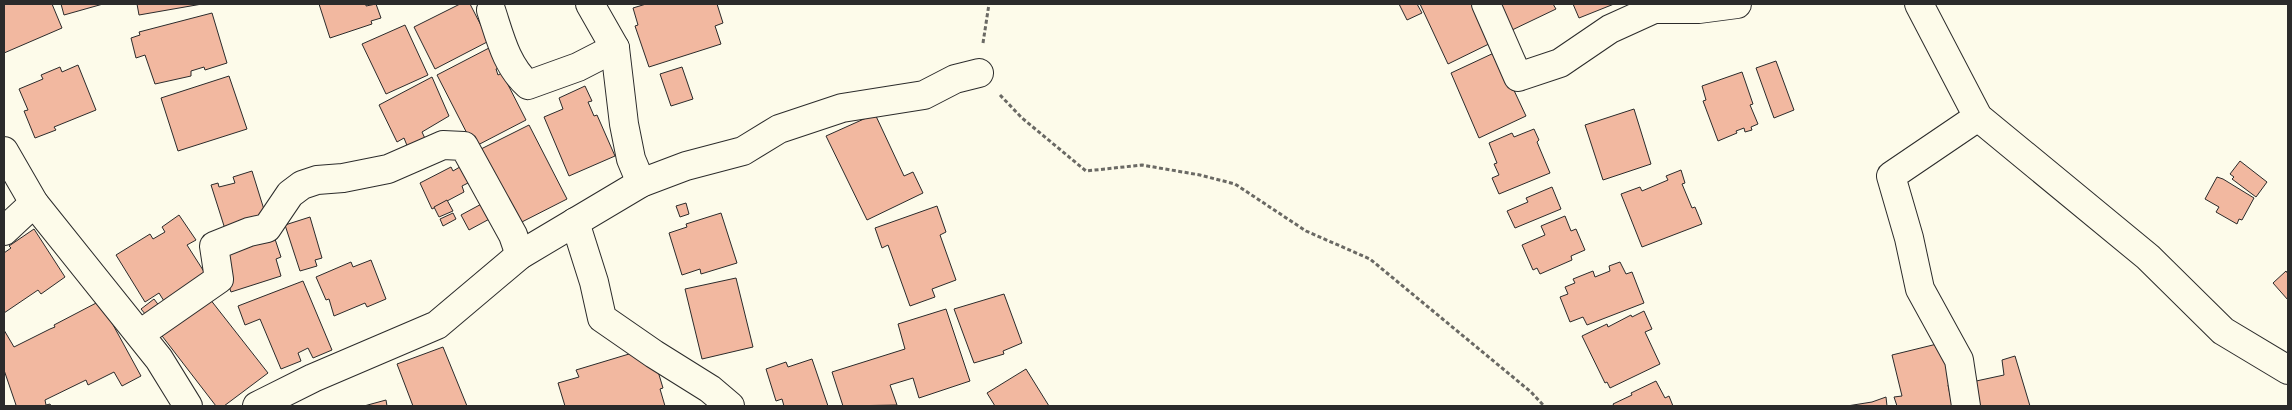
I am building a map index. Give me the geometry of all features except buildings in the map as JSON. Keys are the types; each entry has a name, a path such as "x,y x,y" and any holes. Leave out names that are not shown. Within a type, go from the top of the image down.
{"street":[{"path":"590,4 615,48 624,124 631,159 641,184"},
{"path":"1486,4 1518,77 1560,63 1610,29 1654,9 1699,9 1737,4"},
{"path":"1919,4 1978,117 2148,258 2223,331 2288,370"},
{"path":"491,10 505,52 517,75 528,85 578,67 615,48"},
{"path":"257,406 313,378 438,325 520,255 641,184 686,166 743,151 779,130 842,108 924,95 955,79 979,73"},
{"path":"1966,406 1959,360 1920,288 1891,176 1978,117"},
{"path":"140,334 219,279 214,246 249,232 267,228 290,194 302,185 317,180 343,178 388,168 444,145 464,146 513,235 520,255"},
{"path":"4,151 34,203 159,359 188,406"},
{"path":"4,231 34,203"},
{"path":"575,222 594,282 602,318 654,354 710,389 730,406"}],"path":[{"path":"989,4 979,73 1022,118 1086,171 1142,165 1200,174 1235,184 1306,231 1370,259 1531,392 1544,406"}]}
